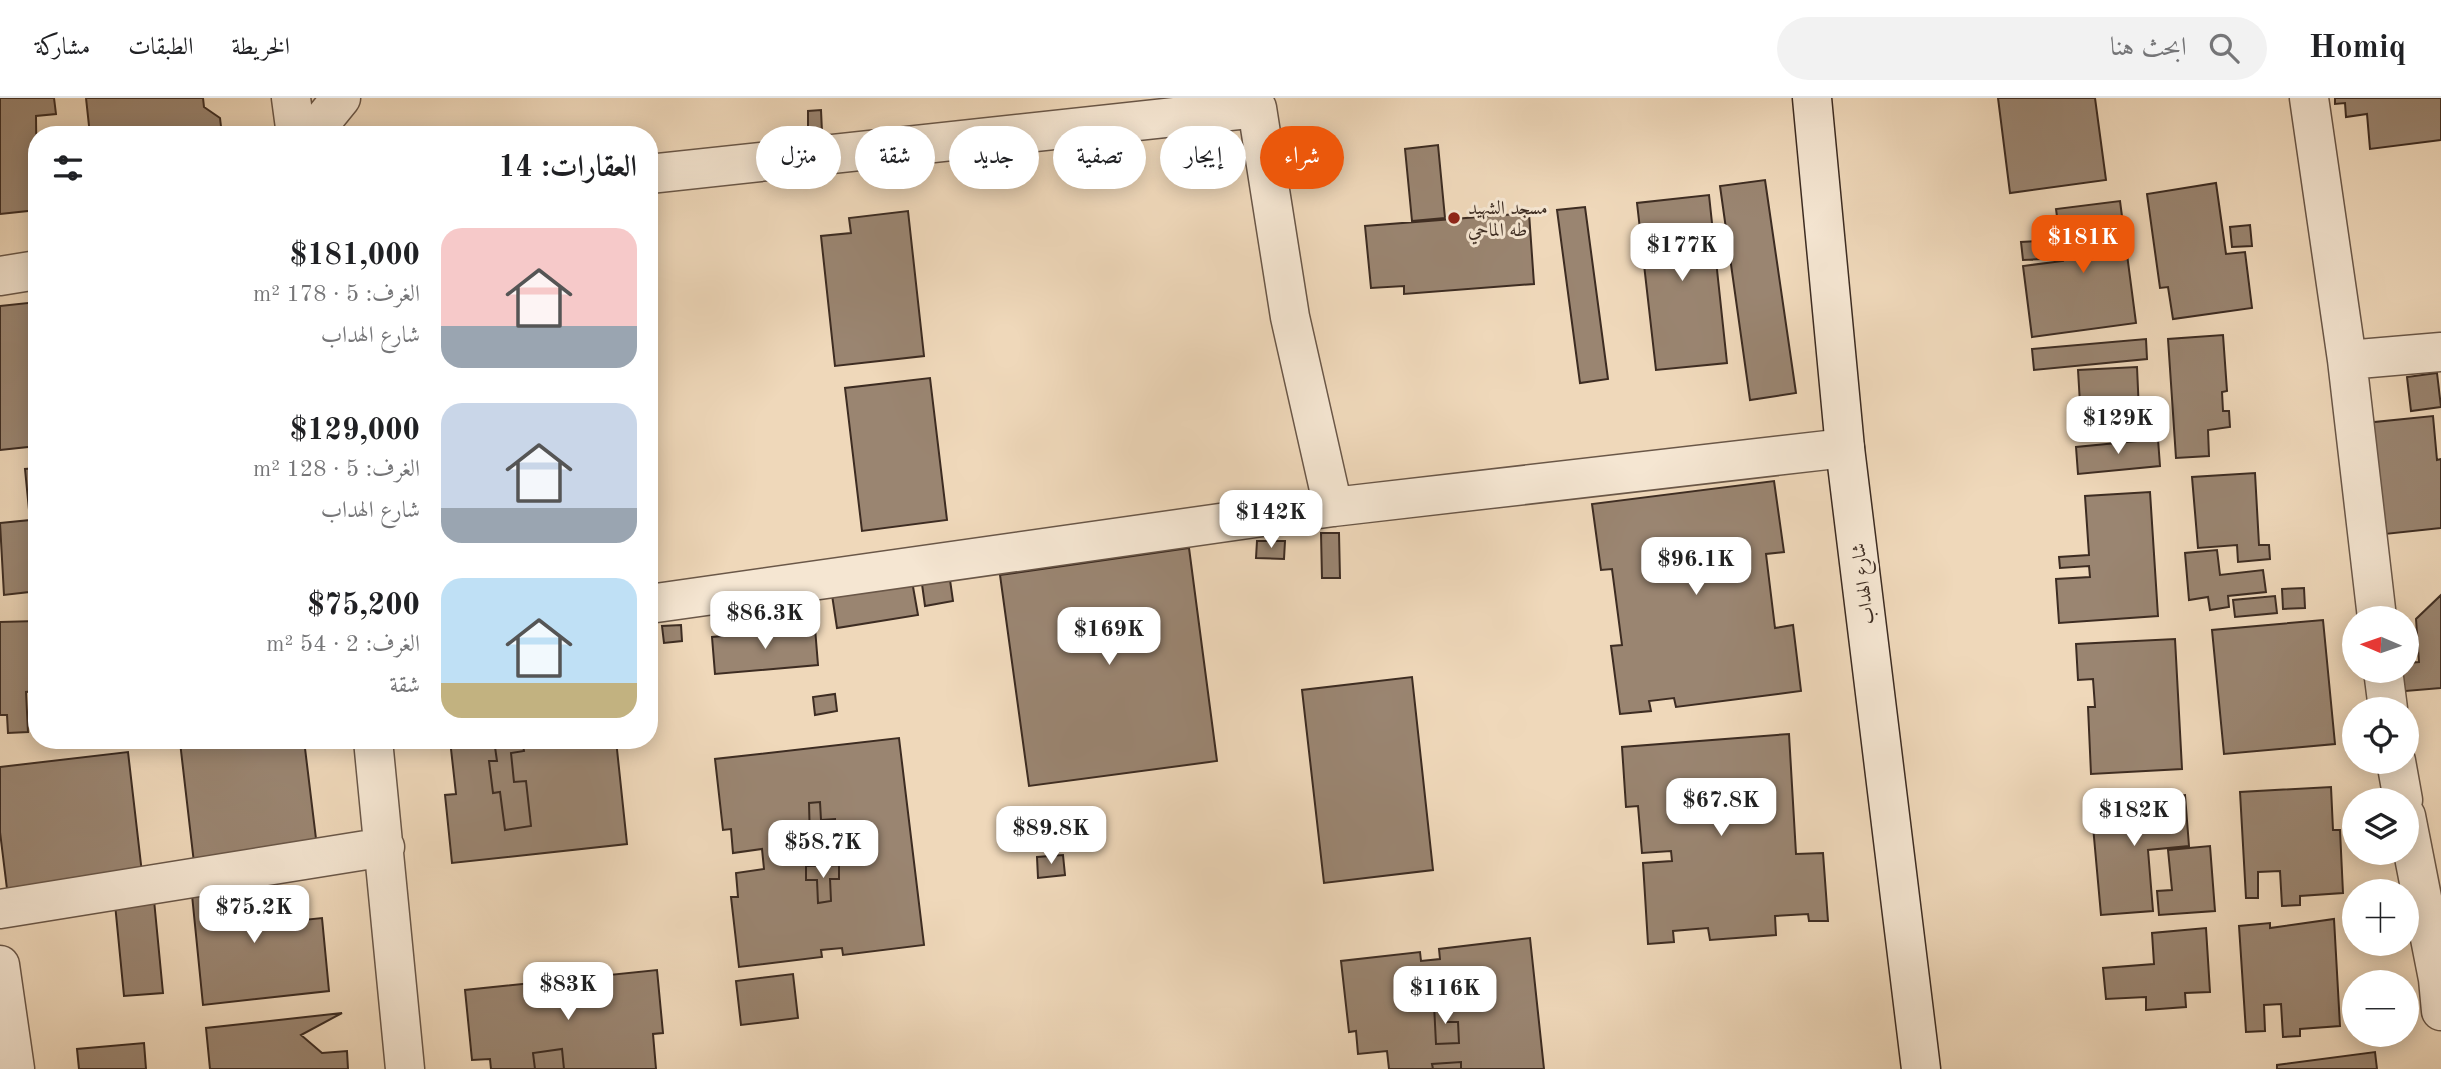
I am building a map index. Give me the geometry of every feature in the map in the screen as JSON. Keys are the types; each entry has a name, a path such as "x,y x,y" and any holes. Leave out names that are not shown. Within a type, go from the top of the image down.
{"street":[{"path":"291,98 295,126"},
{"path":"318,126 341,98"},
{"name":"شارع الهداب","path":"1812,98 1845,447 1921,1069"},
{"path":"2309,98 2347,360 2376,606"},
{"path":"658,173 1257,103 1290,317 1333,507"},
{"path":"0,276 28,271"},
{"path":"2347,360 2441,352"},
{"path":"658,603 1333,507 1845,447"},
{"path":"374,749 405,1069"},
{"path":"0,909 384,847"},
{"path":"2416,865 2438,979 2441,1011"},
{"path":"0,965 15,1069"}],"building":[{"path":"0,98 54,98 56,114 36,116 36,126 28,126 28,211 0,214"},
{"path":"86,98 203,98 204,107 220,118 221,126 89,126"},
{"path":"1998,98 2095,98 2106,180 2010,193"},
{"path":"2335,98 2441,98 2441,140 2370,149 2367,114 2346,117 2345,103 2335,104"},
{"path":"821,110 822,126 808,126 808,111"},
{"path":"1438,145 1445,218 1412,221 1405,149"},
{"path":"1765,180 1796,393 1750,400 1720,186"},
{"path":"2216,183 2226,254 2245,252 2252,308 2173,319 2168,287 2160,288 2147,194"},
{"path":"1709,195 1727,363 1656,370 1637,203"},
{"path":"2120,201 2136,323 2032,337 2023,266 2063,261 2056,209"},
{"path":"1585,207 1608,379 1580,383 1557,210"},
{"path":"908,211 924,356 835,366 821,236 851,233 849,218"},
{"path":"1529,213 1534,284 1404,294 1404,286 1371,288 1365,226"},
{"path":"2250,225 2252,246 2232,247 2230,227"},
{"path":"2059,240 2060,258 2023,260 2021,242"},
{"path":"28,303 28,447 0,450 0,306"},
{"path":"2223,335 2227,391 2222,392 2223,411 2229,411 2230,427 2208,430 2209,456 2176,458 2168,339"},
{"path":"2146,339 2147,359 2034,370 2032,349"},
{"path":"2137,367 2140,434 2082,437 2078,370"},
{"path":"2437,373 2441,407 2411,411 2407,377"},
{"path":"930,378 947,520 862,531 845,388"},
{"path":"2433,416 2437,460 2441,459 2441,528 2385,534 2365,423"},
{"path":"2158,439 2160,466 2078,474 2076,447"},
{"path":"25,469 28,469 28,500"},
{"path":"2255,473 2259,545 2269,545 2270,559 2238,562 2237,545 2198,548 2192,477"},
{"path":"1774,481 1784,552 1766,554 1775,628 1793,625 1801,691 1676,707 1674,698 1649,701 1651,711 1620,714 1611,646 1622,645 1612,569 1601,570 1592,504"},
{"path":"2150,492 2158,616 2059,623 2056,579 2090,577 2089,566 2060,568 2059,557 2089,555 2085,496"},
{"path":"28,520 28,592 4,595 0,523"},
{"path":"1321,533 1339,533 1340,578 1322,578"},
{"path":"1257,541 1285,541 1284,559 1256,558"},
{"path":"1189,548 1217,761 1029,786 1000,575"},
{"path":"2217,550 2220,575 2263,570 2266,592 2228,596 2229,607 2210,610 2208,597 2189,600 2185,553"},
{"path":"950,580 953,601 925,606 922,584"},
{"path":"912,581 918,615 837,628 832,595"},
{"path":"2304,588 2305,608 2283,609 2282,589"},
{"path":"2441,595 2441,688 2394,692 2393,683 2419,683 2419,616"},
{"path":"2275,596 2277,613 2235,617 2233,600"},
{"path":"2323,620 2335,744 2224,754 2212,630"},
{"path":"28,621 28,732 8,733 7,715 0,715 0,622"},
{"path":"681,625 682,641 664,643 662,626"},
{"path":"815,628 818,665 715,674 712,637"},
{"path":"2175,639 2182,769 2091,774 2088,707 2095,707 2093,679 2078,680 2076,644"},
{"path":"1412,677 1433,870 1324,883 1302,690"},
{"path":"835,694 837,711 815,715 813,697"},
{"path":"1789,734 1796,854 1823,853 1828,921 1809,921 1808,914 1775,916 1776,935 1710,940 1708,928 1673,931 1674,942 1648,944 1643,863 1672,861 1671,851 1642,853 1638,806 1626,807 1622,747"},
{"path":"899,738 924,945 843,955 842,948 821,950 822,957 739,967 731,897 738,897 736,873 764,869 762,849 733,853 731,829 723,830 715,759","holes":["820,802 821,820 835,819 835,841 810,842 809,803","839,865 839,879 830,879 831,901 818,903 817,880 806,880 806,866"]},
{"path":"181,749 305,749 317,847 194,863"},
{"path":"451,749 495,749 497,761 489,761 493,793 500,792 505,830 531,826 526,781 514,782 511,753 524,749 617,749 627,844 452,863 445,795 456,794"},
{"path":"495,749 524,749 511,753 514,782 526,781 531,826 505,830 500,792 493,793 489,761 497,761"},
{"path":"128,752 142,873 7,889 0,832 0,767"},
{"path":"2331,787 2333,830 2340,830 2342,893 2300,896 2300,905 2282,906 2280,871 2258,872 2258,898 2246,898 2240,792"},
{"path":"2185,795 2189,846 2148,850 2153,911 2101,915 2091,804"},
{"path":"820,802 821,820 835,819 835,841 810,842 809,803"},
{"path":"2210,846 2215,911 2159,915 2157,891 2172,890 2168,850"},
{"path":"1063,855 1065,875 1038,878 1037,857"},
{"path":"839,865 839,879 830,879 831,901 818,903 817,880 806,880 806,866"},
{"path":"258,878 260,899 275,897 286,906 294,921 322,918 329,991 203,1005 191,885"},
{"path":"154,900 163,993 124,996 115,904"},
{"path":"2334,919 2340,1026 2300,1029 2300,1036 2283,1037 2281,1004 2264,1005 2265,1031 2246,1032 2239,926 2270,923 2270,928"},
{"path":"2206,928 2210,992 2185,993 2186,1007 2146,1010 2146,997 2106,999 2103,968 2154,964 2152,933"},
{"path":"1530,938 1544,1069 1461,1069 1461,1062 1432,1064 1433,1069 1389,1069 1387,1051 1358,1054 1356,1031 1349,1032 1341,961 1420,952 1421,961 1440,959 1439,949","holes":["1447,1003 1447,1022 1458,1022 1459,1043 1436,1044 1434,1004"]},
{"path":"657,970 663,1033 653,1034 656,1069 564,1069 562,1049 533,1053 535,1069 491,1069 490,1059 472,1060 465,990"},
{"path":"793,974 798,1018 741,1025 736,981"},
{"path":"1447,1003 1447,1022 1458,1022 1459,1043 1436,1044 1434,1004"},
{"path":"342,1013 301,1035 322,1053 347,1051 348,1069 210,1069 206,1028"},
{"path":"144,1043 146,1069 79,1069 77,1049"},
{"path":"562,1049 564,1069 535,1069 533,1053"},
{"path":"2375,1052 2377,1069 2277,1069 2277,1065"},
{"path":"1461,1062 1461,1069 1433,1069 1432,1064"}],"place":[{"name":"مسجد الشهيد طه الماحي","path":"1454,218"}]}
